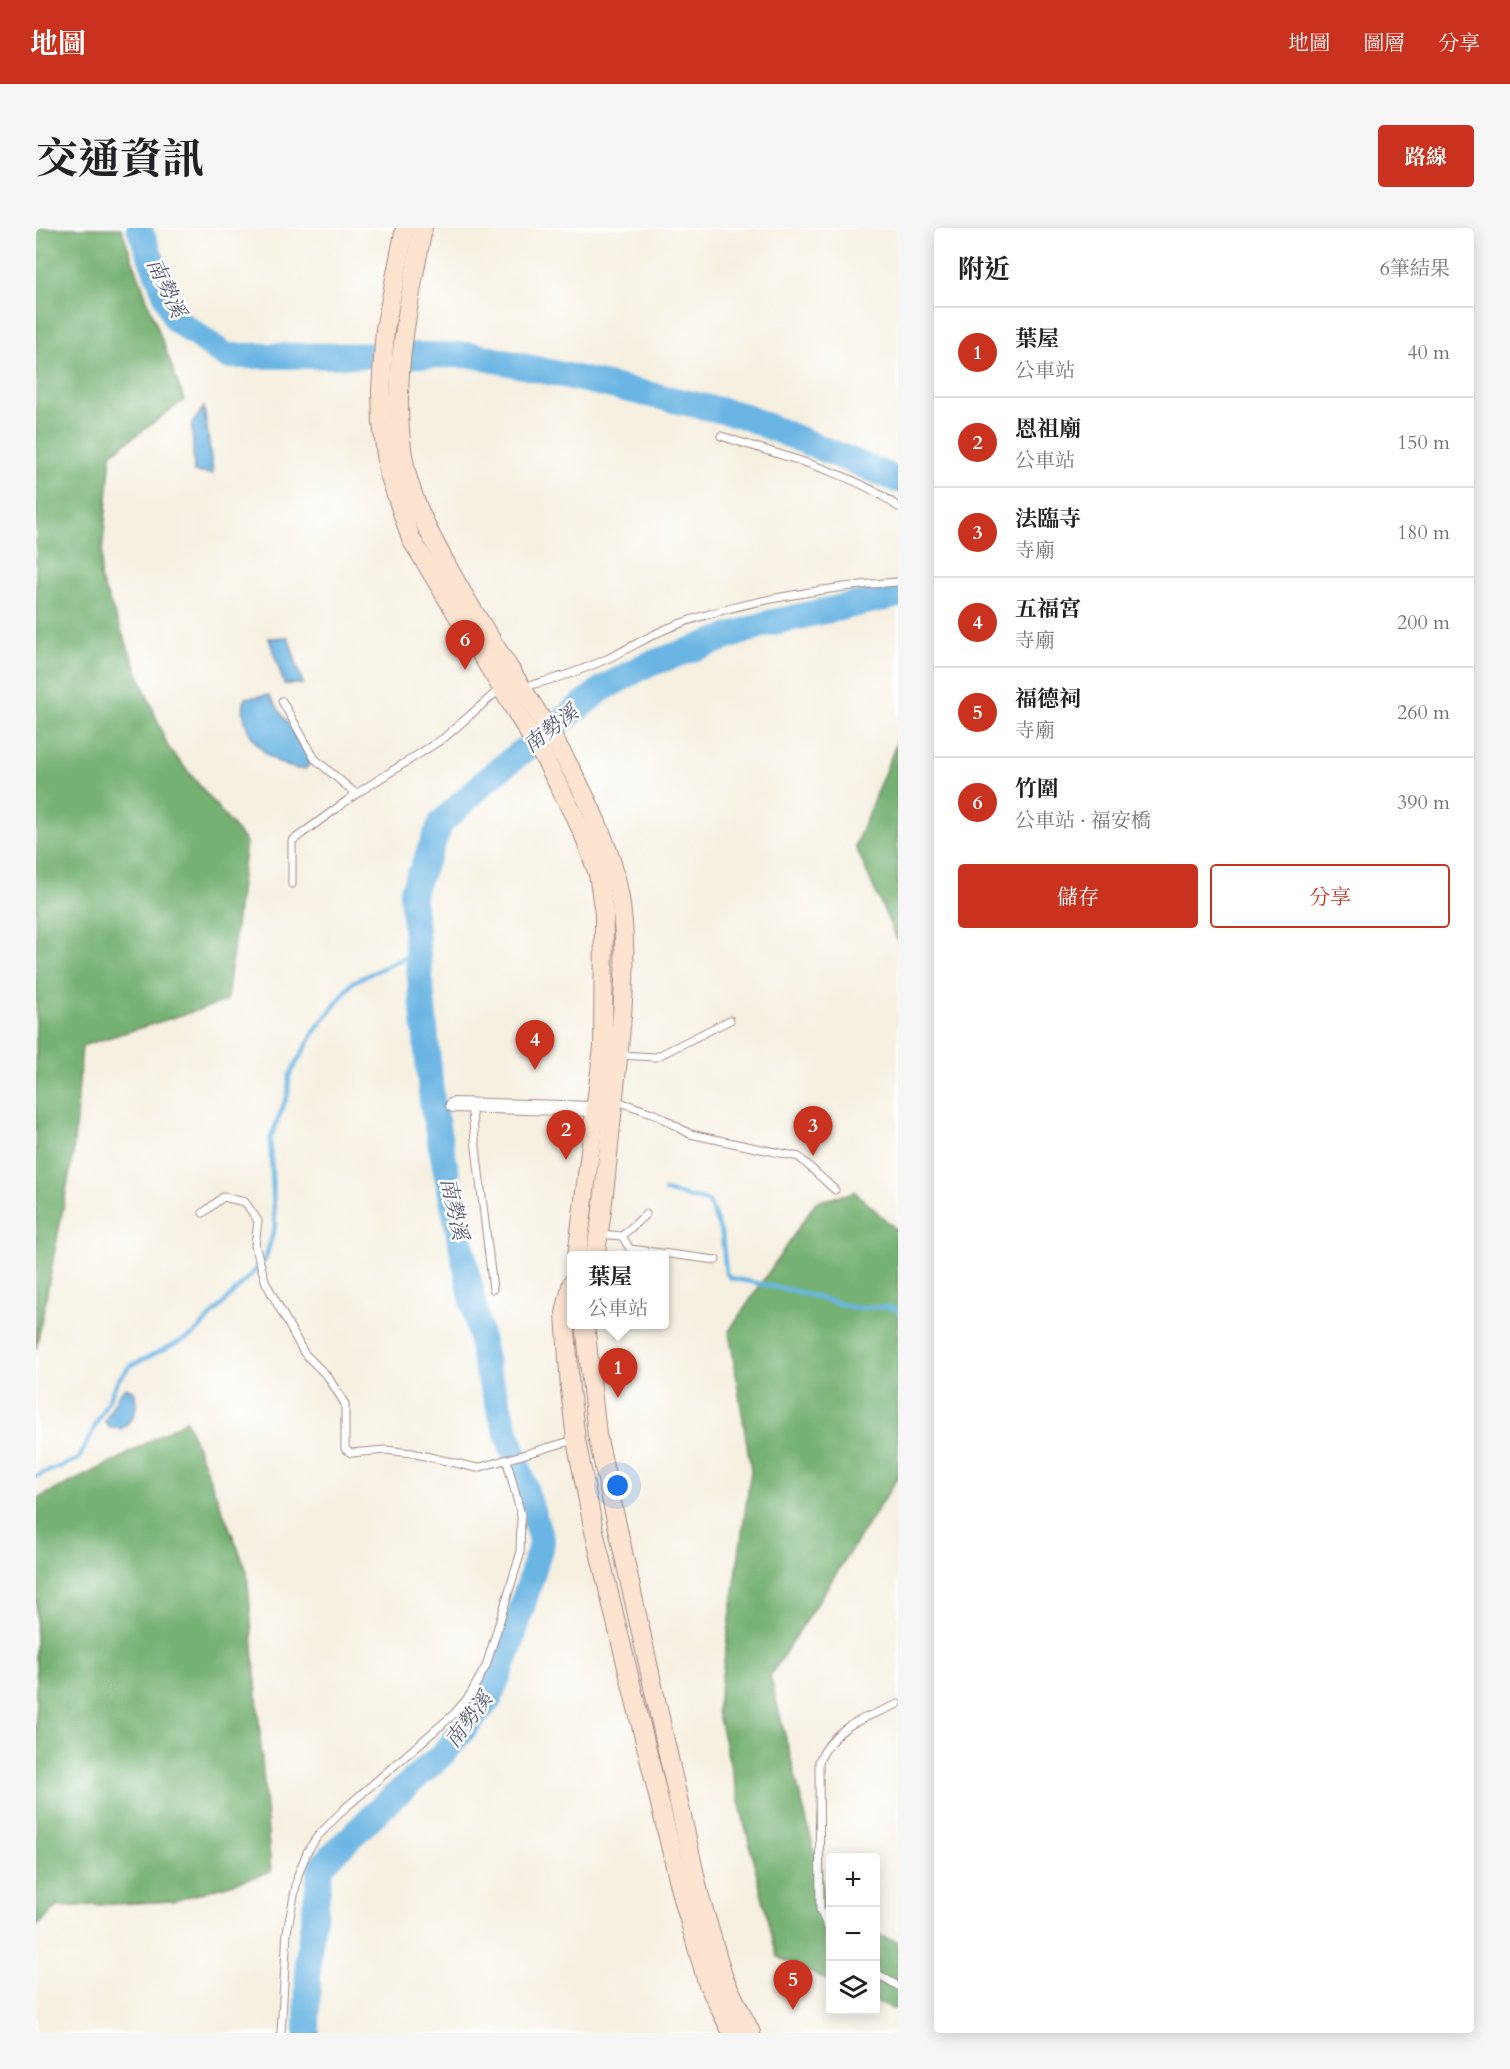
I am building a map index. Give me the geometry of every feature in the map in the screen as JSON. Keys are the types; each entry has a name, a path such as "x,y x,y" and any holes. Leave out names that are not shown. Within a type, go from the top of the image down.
{"street":[{"path":"405,228 394,330 388,471 411,539 502,687 526,708 561,752 599,826 612,862 620,896 624,952 613,1100 590,1235 581,1251"},
{"path":"394,330 423,228"},
{"path":"390,389 414,497 436,547 477,619 523,687 526,708 542,756 583,834 598,874 604,914 605,954 603,1047 596,1109 590,1235 594,1251"},
{"path":"502,687 523,687"},
{"path":"605,954 624,952"},
{"path":"453,1105 596,1109 613,1100"},
{"path":"567,1304 565,1313 571,1441 691,1896 723,1976 751,2033"},
{"path":"586,1329 597,1436 707,1982 732,2033"},
{"path":"571,1441 597,1436"}],"lane":[{"path":"721,436 840,476 873,490 898,507"},
{"path":"523,687 561,678 666,629 710,615 784,598 871,583 898,582"},
{"path":"292,884 292,841 356,794 444,738 502,687"},
{"path":"282,701 315,759 356,794"},
{"path":"617,1055 656,1057 730,1020"},
{"path":"613,1100 655,1114 690,1134 799,1157 835,1190"},
{"path":"471,1106 493,1289"},
{"path":"203,1213 223,1197 245,1202 258,1221 255,1245 266,1283 304,1353 328,1377 345,1404 345,1449 351,1453 386,1450 412,1453 477,1468 571,1441"},
{"path":"590,1235 622,1236 646,1214"},
{"path":"622,1236 630,1249 646,1251"},
{"path":"669,1254 716,1260"},
{"path":"281,2033 287,1932 298,1875 307,1852 317,1837 344,1809 454,1714 470,1695 486,1666 520,1555 521,1515 507,1461"},
{"path":"826,1922 820,1910 819,1761 828,1742 847,1725 898,1704"},
{"path":"880,1975 898,1986"}],"green space":[{"path":"36,228 121,228 184,400 111,454 100,578 168,747 246,842 227,1001 82,1046 73,1155 36,1350"},
{"path":"898,739 898,942 855,846"},
{"path":"855,1192 898,1231 898,1477 770,1676 826,1897 826,1979 777,1957 717,1711 751,1470 729,1331 816,1202"},
{"path":"186,1420 247,1571 271,1872 174,1901 58,1907 36,1927 36,1499 117,1460"},
{"path":"880,1936 898,1941 898,2009 891,2009 880,2004"}],"water":[{"path":"204,407 213,474 194,472 192,424"},
{"path":"288,637 303,684 284,684 269,638"},
{"path":"269,695 305,750 310,763 305,769 293,768 269,756 251,735 243,711 245,698"},
{"path":"126,1387 134,1391 135,1413 121,1429 108,1426 105,1421 119,1394"}],"waterway":[{"name":"南勢溪","path":"139,228 176,320 226,356 473,355 741,415 898,480"},
{"name":"南勢溪","path":"307,2033 308,1958 321,1866 383,1806 443,1754 490,1698 511,1643 542,1542 487,1370 432,1102 412,893 441,823 491,776 602,689 644,666 765,624 898,595"},
{"path":"36,1476 79,1459 118,1380 130,1366 193,1335 265,1260 275,1226 270,1140 288,1094 289,1076 316,1029 353,982 417,952"},
{"path":"665,1191 709,1202 722,1235 726,1273 731,1278 795,1291 855,1308 890,1307 898,1311"}],"place":[{"name":"竹圍","path":"465,670"},
{"name":"五福宮","path":"535,1070"},
{"name":"法臨寺","path":"813,1156"},
{"name":"恩祖廟","path":"566,1160"},
{"name":"葉屋","path":"618,1398"},
{"name":"福德祠","path":"793,2010"}]}
